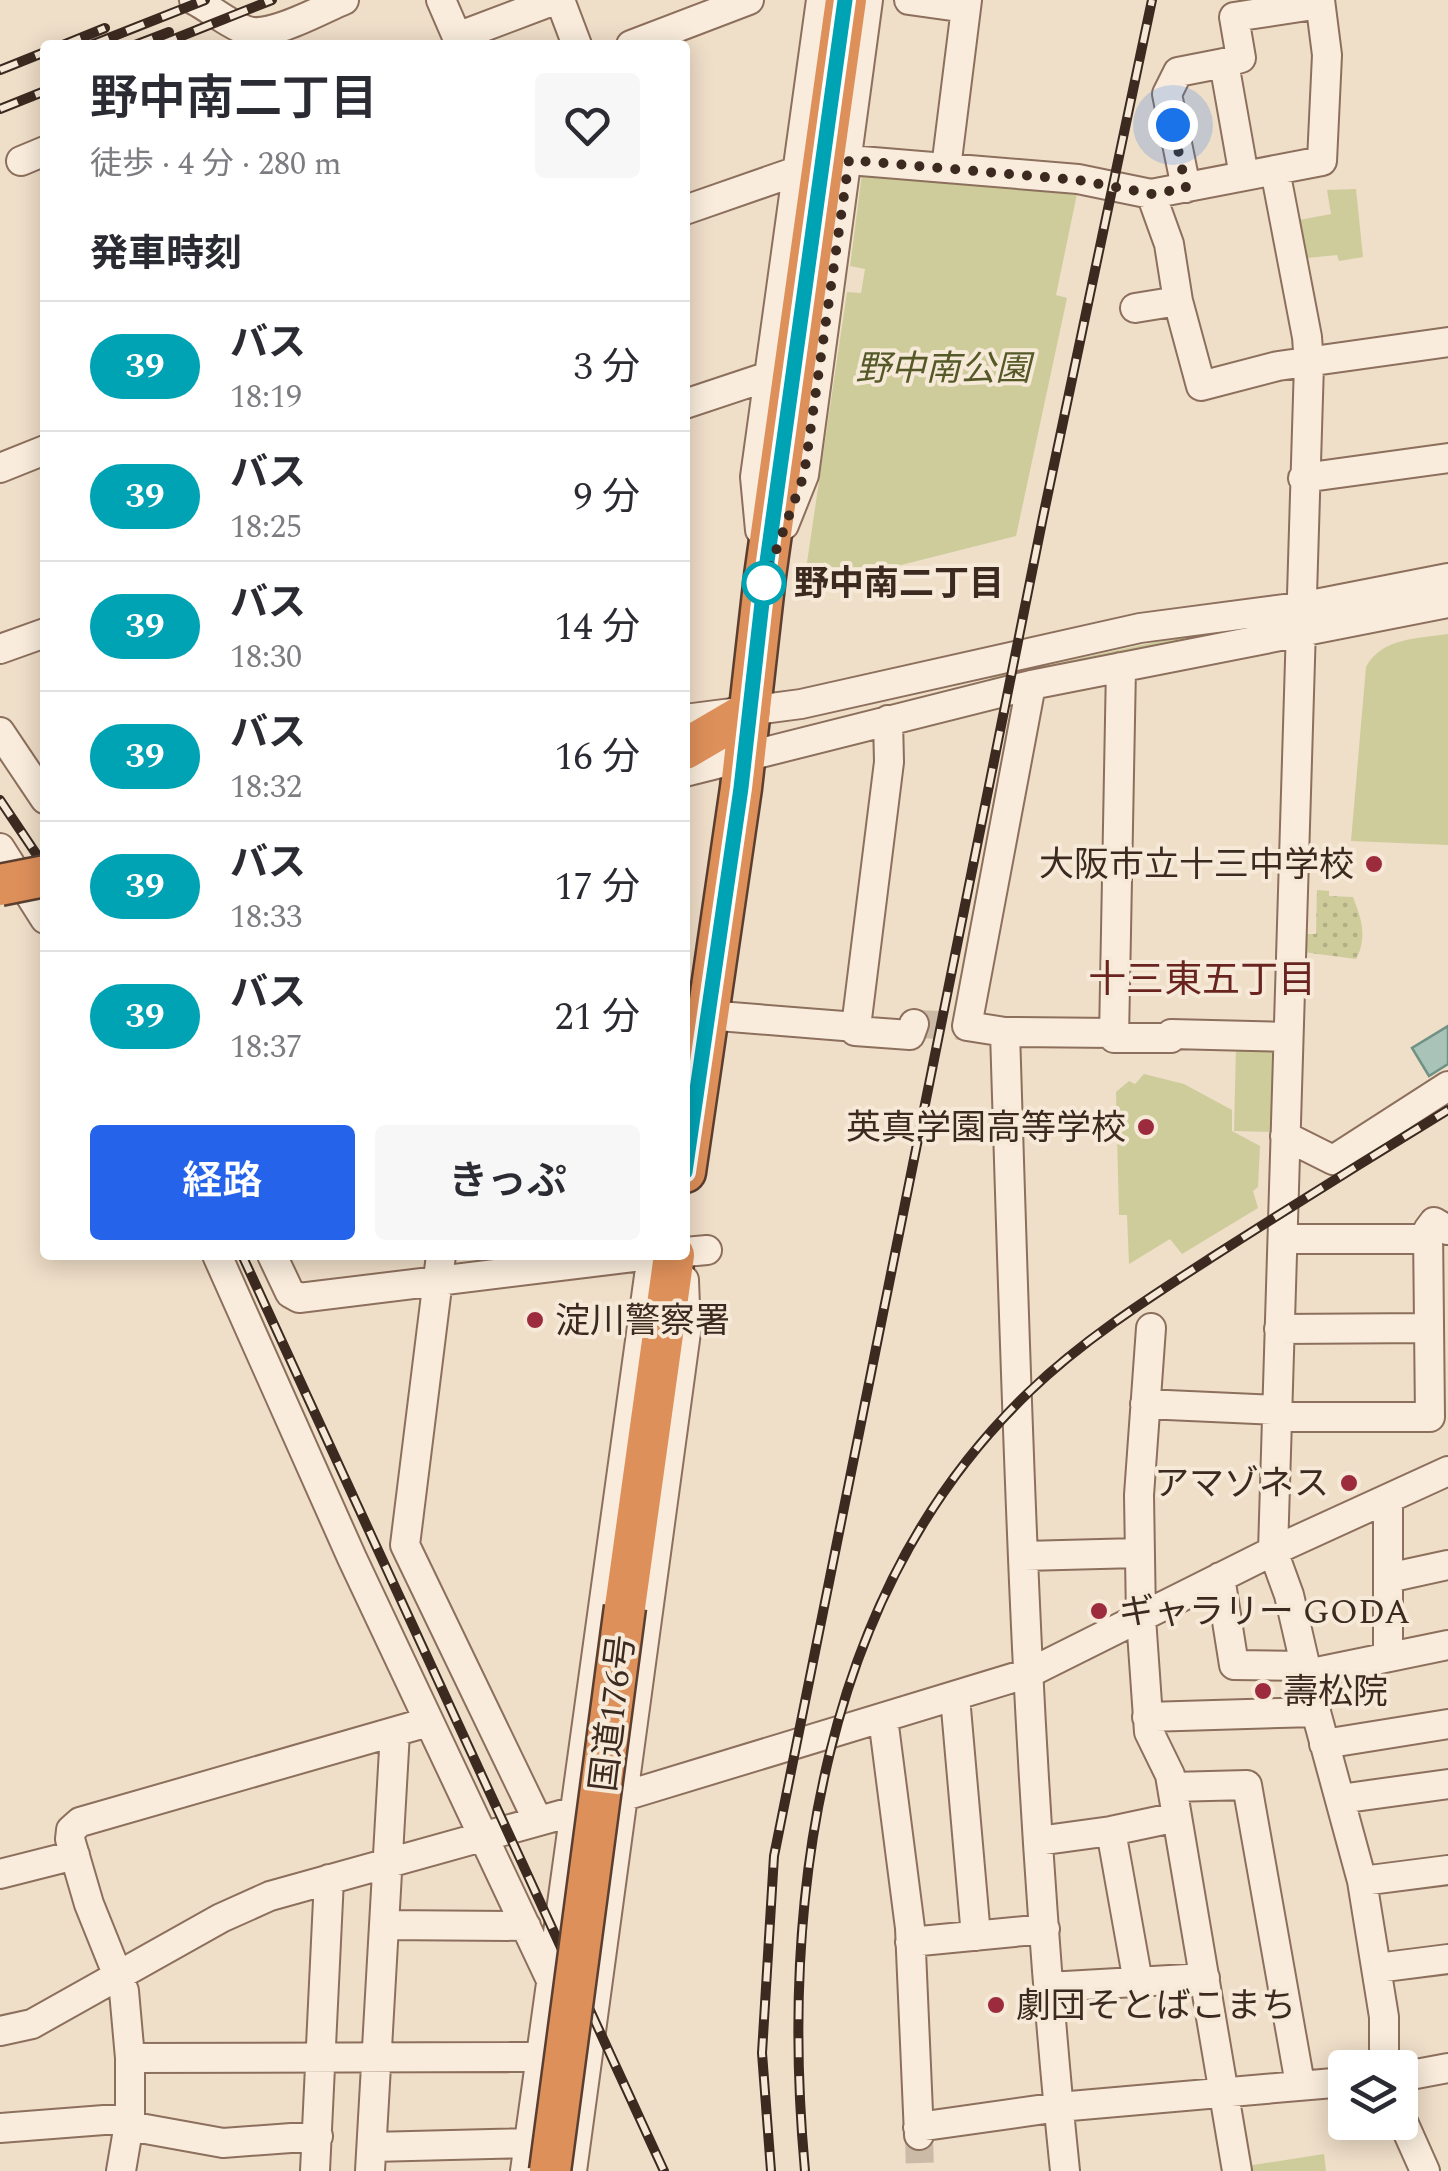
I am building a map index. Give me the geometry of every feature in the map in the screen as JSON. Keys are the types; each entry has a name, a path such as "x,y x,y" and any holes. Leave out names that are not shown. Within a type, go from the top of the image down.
{"highway":[{"path":"690,1135 846,0"},
{"path":"690,746 750,711"},
{"path":"0,885 40,877"},
{"name":"国道176号","path":"539,2157 681,1260"}],"street":[{"path":"194,0 244,30 283,36 344,0"},
{"path":"441,0 457,37 558,0 575,40"},
{"path":"644,40 749,0"},
{"path":"765,576 755,477 821,0"},
{"path":"765,576 804,475 868,0"},
{"path":"909,0 966,4 946,168"},
{"path":"849,160 1078,180 1152,194 1186,188 1275,170 1322,162 1327,55 1320,2 1234,17 1241,58 1178,72 1166,94 1186,188"},
{"path":"1224,63 1244,176"},
{"path":"690,208 797,170"},
{"path":"1275,170 1309,364 1272,1551 1289,1594 1324,1744 1362,1881 1384,2016 1384,2050"},
{"path":"1152,194 1169,244 1178,301 1200,386 1278,366 1448,342"},
{"path":"1135,308 1178,301"},
{"path":"690,402 769,376"},
{"path":"0,468 40,452"},
{"path":"1303,478 1448,458"},
{"path":"690,771 1031,685 1120,667 1448,578"},
{"path":"690,718 802,704 1140,628 1300,619 1448,604"},
{"path":"0,649 40,635"},
{"path":"1120,667 1114,1038 1170,1038 1170,1034 1288,1038"},
{"path":"1031,685 967,1026 1005,1032 1114,1033"},
{"path":"888,720 889,762 855,1031 910,1035 914,1024"},
{"path":"0,732 40,792"},
{"path":"0,848 40,911"},
{"path":"706,1015 856,1027"},
{"path":"1005,1032 1029,1673 1048,1987 1066,2171"},
{"path":"1286,1136 1333,1160 1448,1086"},
{"path":"1146,1404 1276,1414 1430,1417 1438,1235 1282,1239"},
{"path":"218,1260 428,1722 550,1978"},
{"path":"274,1260 290,1294 300,1298 440,1268 569,1260"},
{"path":"525,2171 539,2157 540,2058 649,1276 672,1260"},
{"path":"572,2171 686,1332 683,1260"},
{"path":"440,1268 404,1545 537,1819"},
{"path":"1150,1328 1138,1553 1147,1717 1149,1732 1172,1787 1237,2171"},
{"path":"1279,1329 1436,1343"},
{"path":"0,2030 32,2024 237,1910 270,1896 575,1811 1029,1673 1272,1551 1448,1471"},
{"path":"1388,1500 1388,1657"},
{"path":"1024,1556 1138,1553"},
{"path":"1388,1578 1448,1565"},
{"path":"1220,1577 1234,1665 1306,1670 1448,1645"},
{"path":"955,1697 976,1936"},
{"path":"1147,1717 1316,1712"},
{"path":"883,1718 910,1942 919,2131 1059,2106 1328,2083"},
{"path":"121,2171 130,2122 130,2058 119,1974 90,1904 71,1830 80,1822 428,1722"},
{"path":"1324,1744 1448,1724"},
{"path":"396,1732 371,2159 539,2157"},
{"path":"1340,1799 1448,1784"},
{"path":"1172,1787 1247,1785 1300,2084"},
{"path":"1038,1841 1177,1817"},
{"path":"1110,1831 1138,1982"},
{"path":"0,1874 75,1856"},
{"path":"1362,1881 1448,1870"},
{"path":"316,2171 329,1880"},
{"path":"384,1924 526,1926"},
{"path":"910,1942 1045,1929"},
{"path":"1377,1968 1448,1959"},
{"path":"1048,1987 1205,1978"},
{"path":"130,2058 540,2058"},
{"path":"1418,2074 1448,2068"},
{"path":"0,2128 130,2122 223,2143 318,2136"},
{"path":"1411,2140 1424,2171"}],"green space":[{"name":"野中南公園","path":"862,174 1078,189 1056,295 1067,298 1016,536 810,588 804,583 847,292 861,293 865,269 850,266"},
{"path":"1356,189 1363,257 1339,261 1337,255 1307,258 1299,220 1331,214 1327,190"},
{"path":"1257,626 1258,629 992,683 990,680 1188,635"},
{"path":"1448,634 1448,845 1351,841 1366,667 1391,645"},
{"path":"1317,890 1329,891 1329,896 1353,897 1362,935 1356,959 1303,952 1304,934 1316,934"},
{"path":"1236,1047 1271,1047 1277,1053 1275,1132 1234,1131"},
{"path":"1144,1074 1184,1084 1232,1110 1232,1131 1260,1146 1258,1187 1253,1191 1258,1208 1182,1254 1170,1239 1129,1264 1127,1215 1119,1215 1116,1092 1129,1081 1135,1084"},
{"path":"1324,2154 1326,2171 1248,2171 1247,2166"}],"shaded area":[{"path":"1448,1026 1448,1064 1429,1076 1412,1048"}],"tunnel":[{"path":"914,1024 967,1026"},
{"path":"919,2135 920,2171"}],"railway":[{"path":"104,40 205,0"},
{"path":"172,40 272,0"},
{"path":"771,2171 762,2053 774,1856 1043,517 1152,0"},
{"path":"75,40 105,28"},
{"path":"148,40 169,32"},
{"path":"0,70 40,54"},
{"path":"0,109 40,93"},
{"path":"0,800 40,860"},
{"path":"805,2171 799,2067 800,1962 810,1857 830,1754 860,1654 903,1559 959,1471 1029,1392 1073,1354 1193,1270 1448,1110"},
{"path":"244,1260 664,2171"}],"bus line":[{"name":"39","path":"690,1135 741,788 765,576 845,0"}],"place":[{"name":"野中南二丁目","path":"764,583"},
{"name":"大阪市立十三中学校","path":"1374,864"},
{"name":"英真学園高等学校","path":"1146,1127"},
{"name":"淀川警察署","path":"535,1320"},
{"name":"アマゾネス","path":"1349,1483"},
{"name":"ギャラリー GODA","path":"1099,1611"},
{"name":"壽松院","path":"1263,1691"},
{"name":"劇団そとばこまち","path":"996,2005"}],"district":[{"name":"十三東五丁目","path":"1202,979"}],"route":[{"path":"764,583 804,475 849,160 1078,180 1152,194 1186,188 1173,125"}]}
